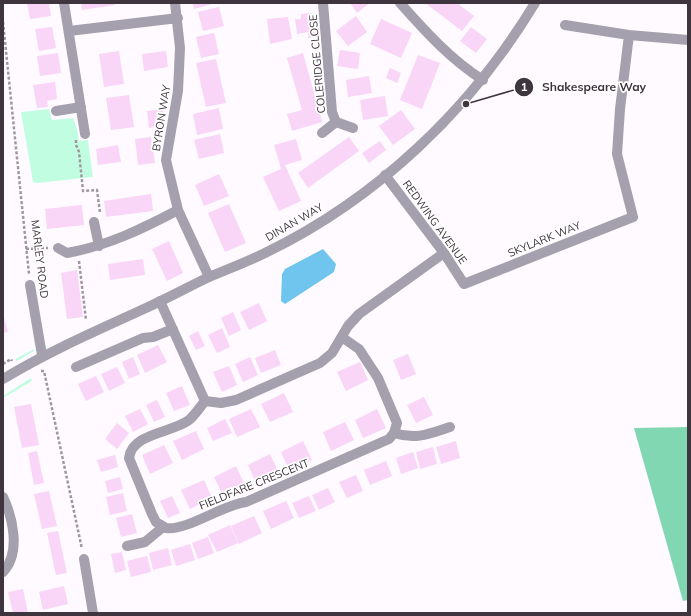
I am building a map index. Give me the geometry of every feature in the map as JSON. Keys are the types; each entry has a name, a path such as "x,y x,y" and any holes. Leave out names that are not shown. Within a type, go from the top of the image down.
{"street":[{"path":"64,3 81,107 82,137"},
{"name":"BYRON WAY","path":"175,3 178,18 180,48 178,91 166,160 178,210 209,277"},
{"name":"COLERIDGE CLOSE","path":"323,3 332,112 336,122 353,128"},
{"path":"400,3 431,37 472,73 483,80"},
{"name":"DINAN WAY","path":"3,379 42,355 209,277 265,253 319,222 385,175 419,147 483,80 522,26 535,3"},
{"path":"69,31 178,18"},
{"path":"565,26 629,35 688,40"},
{"name":"SKYLARK WAY","path":"464,284 633,217 617,154 620,109 629,35"},
{"path":"56,111 81,107"},
{"name":"COLERIDGE CLOSE","path":"322,133 336,122"},
{"name":"REDWING AVENUE","path":"385,175 444,253 464,284"},
{"path":"58,248 67,254 100,246 136,232 178,210"},
{"path":"94,222 100,246"},
{"path":"205,401 221,403 236,400 320,363 332,353 343,338 348,326 359,314 444,253"},
{"name":"MARLEY ROAD","path":"30,285 42,355"},
{"path":"160,301 205,401"},
{"path":"76,367 143,338 153,337 173,329"},
{"path":"343,338 360,349 378,378 397,423 394,433 407,438 418,437 450,427"},
{"path":"127,546 145,542 163,527 156,522 152,514 129,458 130,450 138,442 189,420 205,401"},
{"name":"FIELDFARE CRESCENT","path":"163,527 169,528 185,525 233,504 246,502 389,439 394,433"},
{"path":"3,497 12,525 14,542 12,558 3,572"},
{"path":"84,559 93,613"}],"path":[{"name":"MARLEY ROAD","path":"3,22 30,285"},
{"path":"82,137 75,141 80,152 83,191 97,190 100,216 93,217 94,222"},
{"path":"26,250 58,248"},
{"path":"78,251 86,320"},
{"path":"3,364 11,359"},
{"path":"35,374 44,371 84,559"}],"green space":[{"path":"49,109 52,120 73,118 79,141 88,140 93,177 37,183 33,182 21,112"},
{"path":"34,349 34,351 17,361 15,359"},
{"path":"31,378 32,381 3,398 3,396"},
{"path":"688,427 688,600 683,601 634,428"}],"water":[{"path":"323,249 336,264 334,272 285,304 281,301 282,274 285,269"}],"building":[{"path":"27,3 49,3 51,16 30,19"},
{"path":"81,3 115,3 115,5 82,10"},
{"path":"193,3 211,3 212,4 194,9"},
{"path":"350,3 370,3 357,13"},
{"path":"425,3 457,3 474,16 462,31"},
{"path":"219,7 224,26 203,31 198,12"},
{"path":"311,13 312,17 316,16 320,36 308,38 308,32 297,34 295,19 301,19 301,14"},
{"path":"356,16 367,32 348,46 336,31"},
{"path":"288,17 292,39 270,44 267,19"},
{"path":"381,19 412,33 401,58 370,44"},
{"path":"52,27 56,48 39,51 35,29"},
{"path":"471,27 487,39 476,53 460,41"},
{"path":"214,33 219,54 201,58 196,37"},
{"path":"340,50 360,53 358,69 337,66"},
{"path":"119,51 124,84 104,87 99,54"},
{"path":"166,51 168,67 144,71 142,54"},
{"path":"58,53 61,73 40,76 37,56"},
{"path":"303,53 322,122 292,131 287,114 302,110 287,58"},
{"path":"418,55 440,63 422,109 400,100"},
{"path":"216,59 226,103 206,107 196,63"},
{"path":"390,68 401,73 397,83 386,78"},
{"path":"369,76 372,93 348,97 346,80"},
{"path":"55,82 57,99 47,101 48,107 37,108 33,85"},
{"path":"129,95 134,127 111,130 106,98"},
{"path":"385,96 388,116 363,120 360,100"},
{"path":"219,108 223,129 197,135 193,114"},
{"path":"163,109 165,125 149,128 147,111"},
{"path":"401,110 415,129 393,145 379,126"},
{"path":"220,134 224,153 199,159 194,140"},
{"path":"151,137 155,163 138,165 135,139"},
{"path":"349,137 359,151 308,188 298,173"},
{"path":"296,139 302,160 285,165 301,201 279,211 263,177 281,169 274,145"},
{"path":"380,141 386,150 369,163 362,153"},
{"path":"118,145 121,162 98,165 96,149"},
{"path":"219,174 229,196 204,206 195,185"},
{"path":"151,194 153,211 106,217 104,201"},
{"path":"229,204 246,243 225,252 208,213"},
{"path":"82,205 84,225 47,229 45,209"},
{"path":"169,241 183,273 167,281 152,249"},
{"path":"143,259 145,275 110,280 108,264"},
{"path":"77,270 83,317 67,319 61,273"},
{"path":"259,303 267,321 249,330 240,312"},
{"path":"233,312 241,330 229,336 221,318"},
{"path":"3,314 8,332 3,333"},
{"path":"222,328 230,347 217,353 208,335"},
{"path":"198,331 205,346 196,350 189,336"},
{"path":"158,345 167,362 145,373 137,355"},
{"path":"275,350 281,365 261,373 255,358"},
{"path":"408,354 416,374 401,380 393,360"},
{"path":"133,357 140,374 129,379 122,362"},
{"path":"250,357 258,375 243,382 235,364"},
{"path":"360,362 368,380 346,391 337,372"},
{"path":"229,366 237,385 222,392 213,372"},
{"path":"117,367 125,383 109,391 101,374"},
{"path":"96,376 104,392 86,401 78,384"},
{"path":"182,386 190,405 174,411 166,393"},
{"path":"284,393 293,412 270,422 261,404"},
{"path":"424,397 433,415 416,423 407,405"},
{"path":"157,400 165,417 154,422 146,405"},
{"path":"31,404 39,445 22,448 14,407"},
{"path":"140,409 148,424 133,432 125,416"},
{"path":"251,409 260,427 237,437 229,419"},
{"path":"377,409 386,428 363,438 355,420"},
{"path":"225,419 232,433 213,441 207,428"},
{"path":"345,422 354,440 331,451 323,432"},
{"path":"117,423 129,433 117,449 105,439"},
{"path":"196,431 204,449 182,460 173,441"},
{"path":"303,441 312,460 289,470 281,452"},
{"path":"456,441 460,458 441,464 436,447"},
{"path":"164,445 173,463 150,474 142,455"},
{"path":"433,447 437,464 420,469 416,452"},
{"path":"37,451 44,483 34,485 28,453"},
{"path":"413,452 418,468 401,474 396,458"},
{"path":"270,454 279,473 256,483 248,465"},
{"path":"115,455 118,467 101,472 97,460"},
{"path":"386,461 392,476 370,485 364,470"},
{"path":"236,466 245,485 223,495 214,477"},
{"path":"356,475 363,491 347,498 339,482"},
{"path":"120,477 123,489 108,493 105,481"},
{"path":"204,480 212,498 190,509 181,490"},
{"path":"328,488 335,502 319,510 312,495"},
{"path":"49,491 57,526 42,529 34,494"},
{"path":"123,493 127,511 110,515 106,497"},
{"path":"172,496 180,513 168,518 160,501"},
{"path":"309,496 316,511 299,518 292,503"},
{"path":"286,501 294,518 271,529 263,511"},
{"path":"132,514 137,533 121,537 116,518"},
{"path":"254,516 262,533 239,544 231,526"},
{"path":"230,525 238,543 217,552 208,535"},
{"path":"58,531 67,573 56,575 47,533"},
{"path":"208,537 214,553 198,559 192,543"},
{"path":"190,544 195,560 176,566 171,550"},
{"path":"168,548 172,565 153,570 149,553"},
{"path":"122,552 126,570 115,573 111,554"},
{"path":"147,556 151,572 131,577 127,561"},
{"path":"64,586 68,604 43,610 39,592"},
{"path":"23,589 28,613 13,613 8,592"}],"place":[{"name":"Shakespeare Way","path":"466,104"}]}
